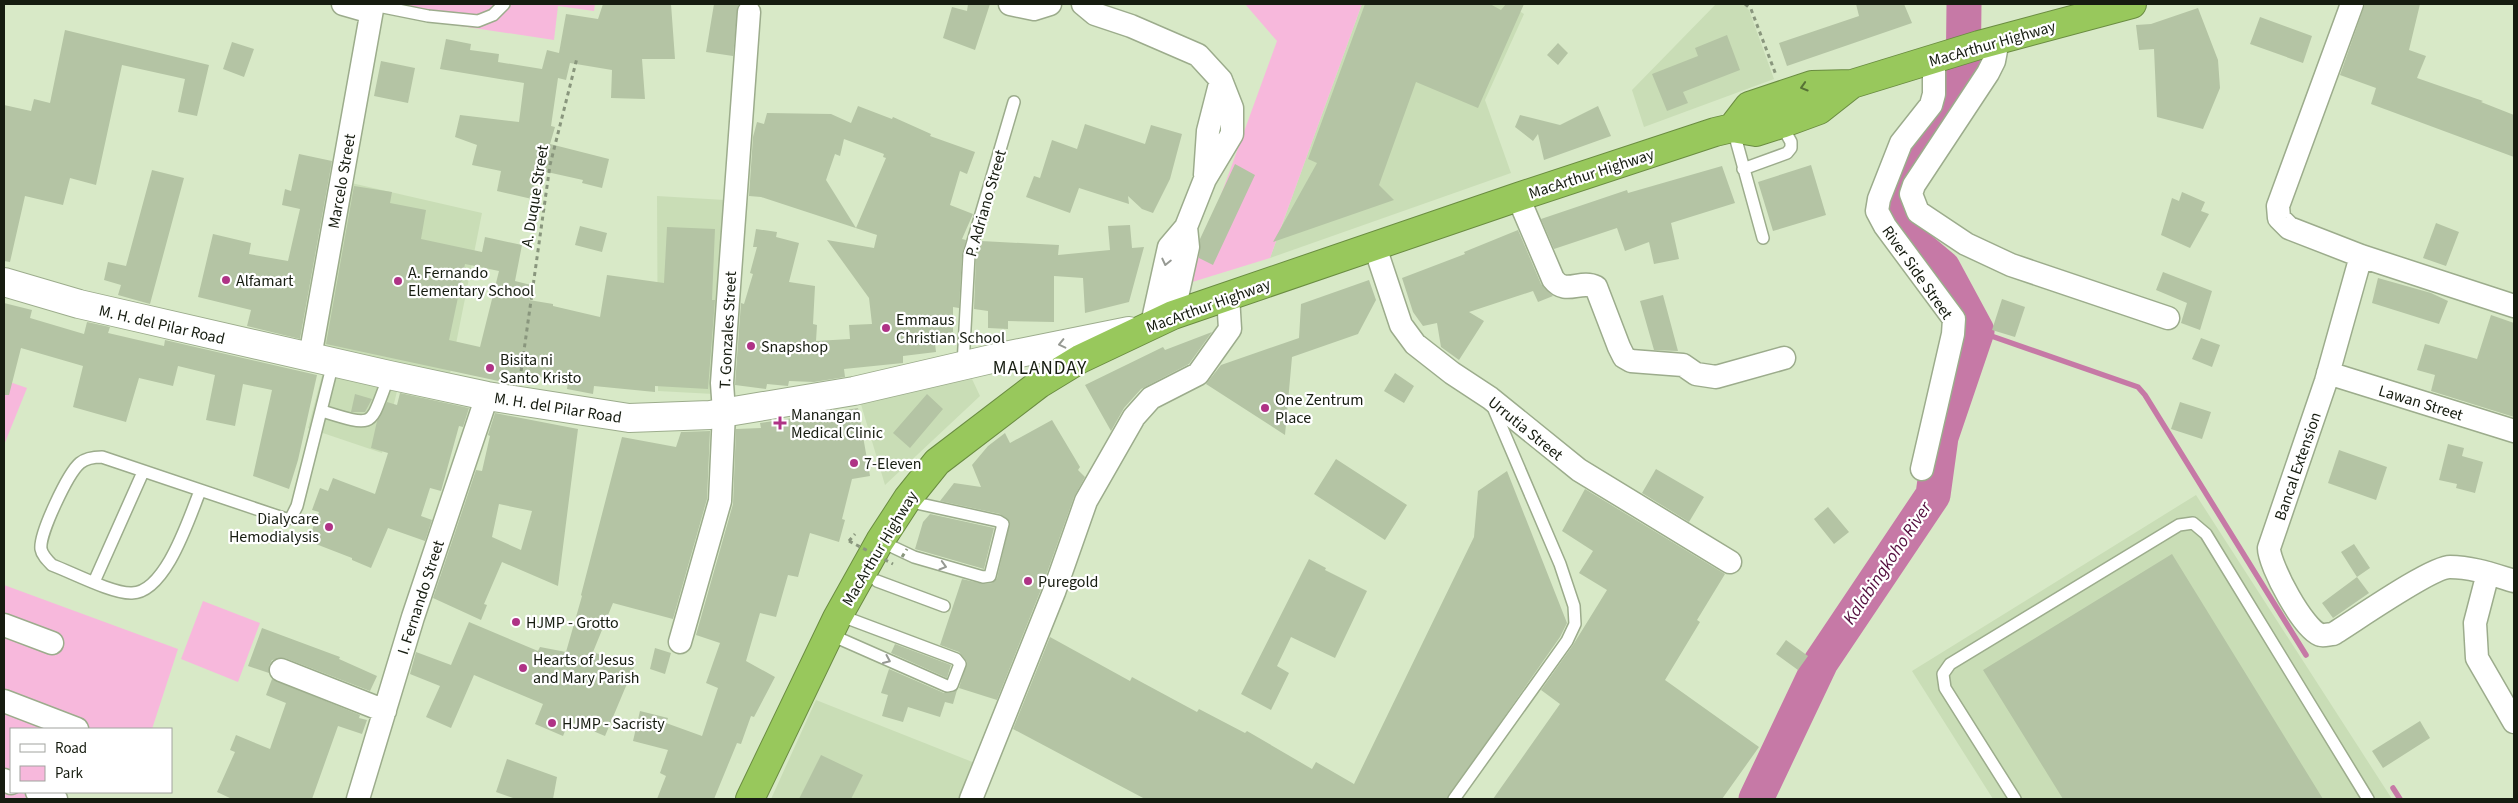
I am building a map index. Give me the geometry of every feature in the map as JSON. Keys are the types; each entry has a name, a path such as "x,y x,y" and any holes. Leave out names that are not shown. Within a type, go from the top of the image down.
{"highway":[{"name":"MacArthur Highway","path":"1732,128 1748,106 1812,85 1852,84 1942,56 2132,4"},
{"name":"MacArthur Highway","path":"750,799 834,624 880,541 908,498 937,462 1039,384 1080,359 1156,322 1518,197 1732,128 1756,132 1781,124 1819,110 1852,84"}],"main road":[{"name":"M. H. del Pilar Road","path":"4,282 79,304 389,375 487,396 629,418 724,412 870,388 1156,322"},
{"path":"1000,357 1020,366 1039,384"}],"street":[{"path":"343,4 373,7"},
{"path":"1010,4 1034,9 1050,4"},
{"path":"1084,4 1095,14 1131,26 1198,55 1221,80 1208,131 1205,179 1186,226 1188,247 1156,322"},
{"path":"2352,4 2278,206 2279,218 2289,228 2361,256 2514,306"},
{"name":"Marcelo Street","path":"321,360 373,7"},
{"name":"T. Gonzales Street","path":"680,642 720,501 724,412 722,383 749,12"},
{"path":"1989,43 1994,61 1914,185 1911,194 1918,212 1966,244 2011,265 2168,318"},
{"name":"River Side Street","path":"1922,469 1953,334 1954,319 1885,226 1877,210 1879,199 1901,143 1932,105 1942,56"},
{"path":"1518,197 1553,279 1558,286 1566,288 1589,284 1596,286 1619,347 1624,356 1631,361 1683,365 1696,374 1716,377 1784,358"},
{"name":"Urrutia Street","path":"1375,247 1401,325 1415,344 1452,373 1490,398 1579,470 1730,562"},
{"name":"Bancal Extension","path":"2361,256 2327,377 2269,548 2272,566 2307,625 2320,635 2333,634 2420,580 2448,567 2488,573 2514,581"},
{"path":"971,799 1054,592 1086,501 1134,417 1152,398 1174,385 1196,377 1220,344 1230,329 1228,296"},
{"name":"Lawan Street","path":"2327,377 2514,431"},
{"name":"I. Fernando Street","path":"358,799 413,617 487,396"},
{"path":"2488,573 2474,622 2477,658 2514,722"},
{"path":"4,625 52,642"},
{"path":"281,670 385,711"},
{"path":"4,701 74,728"}],"lane":[{"path":"423,4 428,16"},
{"path":"373,7 428,16 478,21 493,15 504,4"},
{"name":"P. Adriano Street","path":"963,365 969,254 1014,102"},
{"path":"1743,169 1786,153 1791,148 1791,142 1781,124"},
{"path":"1732,128 1763,238"},
{"path":"200,491 170,560 154,582 144,590 132,593 120,592 52,565 46,559 41,548 43,537 64,488 79,464 91,458 102,457 286,519 291,518 297,506 322,411 321,360"},
{"path":"322,411 359,423 368,421 373,415 389,375"},
{"path":"2327,377 2514,439"},
{"path":"1454,799 1567,641 1575,624 1574,606 1560,564 1490,398"},
{"path":"94,582 143,472"},
{"path":"880,541 939,565 983,578 990,576 1003,524 998,521 916,503 908,498"},
{"path":"2015,799 1946,688 1943,674 1950,664 2179,525 2193,523 2206,534 2368,799"},
{"path":"877,581 944,606"},
{"path":"834,624 956,659 960,664 952,685 947,686 834,624"}],"path":[{"path":"1745,4 1751,9 1783,94"},
{"name":"A. Duque Street","path":"517,400 550,165 577,58"},
{"path":"849,541 893,564"},
{"path":"902,556 907,549"}],"shaded area":[{"path":"1362,4 1508,4 1524,14 1485,100 1511,173 1270,258"},
{"path":"1716,4 1743,4 1749,10 1774,79 1644,127 1632,90"},
{"name":"A. Fernando Elementary School","path":"347,182 482,213 449,379 315,349"},
{"path":"657,196 725,200 714,394 658,391"},
{"path":"324,368 398,387 382,453 308,428"},
{"path":"972,379 980,396 885,485 860,401"},
{"path":"2196,495 2392,799 1993,799 1912,671"},
{"path":"816,700 980,765 965,799 771,799"}],"green space":[{"path":"408,4 595,4 594,11 558,6 554,40 407,18"},
{"path":"1245,4 1362,4 1270,258 1189,283 1277,41"},
{"path":"4,380 27,388 4,445"},
{"path":"4,585 178,649 152,728 10,728 10,777 4,774"},
{"path":"203,601 260,623 238,682 181,659"},
{"path":"4,787 10,789 10,793 27,795 25,799 4,799"}],"building":[{"path":"603,4 671,4 675,59 642,59 645,99 611,98 612,70 570,63 566,80 558,78 551,126 555,127 550,144 609,159 602,188 582,183 583,180 538,170 532,199 497,191 501,171 472,165 477,145 455,137 460,115 519,122 524,83 440,69 446,39 471,44 470,50 499,54 498,62 542,69 547,50 559,53 566,14 598,19"},
{"path":"714,4 738,5 733,56 706,52"},
{"path":"968,4 990,4 975,50 943,38 952,7 967,11"},
{"path":"1365,4 1490,4 1501,10 1506,4 1524,4 1478,108 1416,82 1379,185 1394,200 1273,242 1317,163 1308,159"},
{"path":"1856,4 1904,4 1912,23 1787,66 1779,43 1859,16"},
{"path":"2365,4 2420,4 2409,50 2426,56 2417,78 2483,101 2481,102 2514,115 2514,157 2371,104 2376,88 2340,75"},
{"path":"2198,8 2218,60 2220,88 2203,129 2157,117 2154,49 2139,50 2136,25 2151,24"},
{"path":"2260,17 2312,36 2303,63 2250,44"},
{"path":"65,30 209,65 197,116 178,112 185,79 122,65 96,185 70,178 63,205 25,196 10,262 4,261 4,105 31,111 34,99 50,103"},
{"path":"1727,35 1740,70 1683,92 1688,103 1667,111 1652,74 1698,56 1695,48"},
{"path":"232,42 254,49 244,77 223,69"},
{"path":"1558,43 1568,53 1558,65 1547,55"},
{"path":"381,61 415,68 408,103 374,96"},
{"path":"858,106 892,119 893,117 931,134 930,136 975,152 967,174 960,171 950,205 973,214 962,239 966,240 962,255 959,308 953,307 953,332 934,336 936,352 903,356 903,363 844,369 845,377 814,382 789,381 788,386 767,384 766,389 735,385 741,303 744,304 753,274 750,273 757,247 753,247 756,229 777,232 776,237 799,243 789,282 815,286 813,324 817,325 816,341 850,339 849,325 872,324 869,298 827,240 874,248 877,235 761,197 749,196 753,137 757,122 764,124 767,113 831,114 851,123","holes":["844,139 884,154 883,157 886,158 856,228 826,180 835,154 840,156"]},
{"path":"1598,106 1611,136 1544,160 1538,134 1533,141 1515,127 1520,115 1560,125"},
{"path":"1085,124 1145,144 1151,125 1182,134 1170,179 1153,213 1142,209 1128,196 1129,204 1079,188 1070,213 1026,197 1034,176 1040,178 1052,140 1077,149"},
{"path":"299,154 332,161 300,339 247,326 251,310 198,297 213,234 251,243 249,254 288,261 300,209 282,205 285,189 291,191"},
{"path":"1235,164 1255,175 1213,265 1199,258 1200,239"},
{"path":"1811,165 1826,215 1773,231 1758,182"},
{"path":"1722,166 1735,203 1671,223 1679,259 1654,264 1649,242 1625,251 1617,228 1554,249 1541,219 1627,190 1628,193"},
{"path":"152,170 184,178 150,304 118,295 121,285 104,280 108,262 126,266"},
{"path":"354,186 392,192 390,203 426,210 421,239 482,252 485,237 522,245 515,281 531,285 529,300 553,304 553,306 600,317 607,275 664,283 667,227 715,229 712,300 715,300 708,389 655,386 655,392 594,386 593,394 567,389 568,382 519,373 517,385 326,344","holes":["465,264 499,271 480,347 449,340"]},
{"path":"2182,192 2205,202 2201,211 2209,214 2190,248 2161,235 2172,198 2179,201"},
{"path":"2436,223 2459,232 2446,266 2423,258"},
{"path":"1130,225 1132,248 1144,247 1129,302 1085,313 1083,278 1054,276 1054,322 1008,321 1008,329 988,328 988,311 974,309 976,256 981,241 1059,245 1058,255 1110,250 1108,226"},
{"path":"580,226 607,233 602,252 575,245"},
{"path":"1518,230 1541,284 1553,296 1538,302 1533,291 1469,312 1484,321 1459,360 1441,347 1437,323 1423,326 1413,312 1402,278 1465,254 1464,252"},
{"path":"2163,272 2212,291 2200,330 2181,323 2187,303 2156,290"},
{"path":"2378,278 2431,293 2448,301 2439,324 2372,303"},
{"path":"1369,280 1376,300 1358,334 1292,357 1285,435 1206,384 1221,365 1299,338 1301,304"},
{"path":"1663,295 1678,351 1654,350 1640,301"},
{"path":"2002,299 2025,307 2015,337 1992,330"},
{"path":"4,303 32,310 30,318 84,334 87,322 110,327 108,333 164,346 165,340 317,375 298,460 289,489 253,476 272,390 243,384 235,426 206,420 215,375 178,366 173,386 139,378 126,422 73,407 83,366 21,348 9,395 4,395"},
{"path":"2491,315 2514,323 2514,417 2431,391 2435,375 2417,370 2425,344 2477,359"},
{"path":"1212,332 1189,364 1141,389 1124,408 1111,431 1085,385 1163,347 1165,350"},
{"path":"2201,338 2220,345 2212,367 2192,359"},
{"path":"1395,373 1414,386 1404,403 1384,391"},
{"path":"400,393 469,408 463,427 459,426 441,491 430,488 421,516 432,520 425,541 388,528 371,568 352,560 352,558 308,541 319,512 312,510 320,488 328,491 333,478 375,494 388,453 371,448 377,421 387,402 397,405"},
{"path":"355,394 372,399 365,412 351,412"},
{"path":"927,394 943,409 910,448 893,433"},
{"path":"2180,402 2211,412 2202,439 2171,429"},
{"path":"858,408 870,476 852,479 842,519 845,520 839,542 810,533 798,577 788,575 776,617 760,613 746,661 775,677 754,717 751,716 741,744 737,743 714,799 657,799 666,776 660,773 668,750 633,741 640,711 668,718 666,723 702,736 718,688 706,683 720,643 696,635 733,504 736,429 761,428 760,423"},
{"path":"495,413 578,429 558,586 502,562 484,604 487,605 481,620 433,598 476,470 482,471 490,436 488,435","holes":["499,504 532,511 521,550 492,537"]},
{"path":"1052,420 1080,467 1078,470 1085,477 1074,497 1042,587 997,700 959,688 967,662 959,652 940,645 962,579 984,584 992,583 997,578 1010,522 1000,514 940,501 954,483 981,487 972,465 988,446 1005,433 1010,443"},
{"path":"710,431 707,499 673,619 613,603 593,652 634,667 605,736 569,721 563,736 535,724 543,704 474,675 451,728 426,717 440,686 410,674 416,652 451,665 469,622 538,651 540,647 566,652 622,437 676,447 681,432"},
{"path":"2448,444 2464,448 2462,456 2483,462 2475,493 2456,488 2457,484 2439,480"},
{"path":"2339,450 2387,467 2376,500 2328,483"},
{"path":"1336,459 1407,505 1385,540 1314,494"},
{"path":"1656,469 1704,497 1689,522 1642,493"},
{"path":"1507,471 1567,623 1560,637 1447,799 1145,799 1013,729 1050,637 1130,681 1132,677 1197,712 1199,709 1245,733 1247,731 1312,769 1316,762 1354,784 1474,537 1478,491"},
{"path":"1585,489 1725,574 1697,620 1700,622 1665,680 1759,747 1722,799 1493,799 1560,704 1541,690 1573,645 1607,590 1579,573 1593,551 1562,531"},
{"path":"1828,507 1849,532 1834,544 1814,519"},
{"path":"930,514 994,528 984,569 915,549 923,522"},
{"path":"2354,544 2370,568 2357,577 2341,552"},
{"path":"2172,554 2323,799 2063,799 1983,670"},
{"path":"1309,559 1326,568 1325,570 1367,591 1335,658 1291,637 1277,666 1289,673 1271,710 1241,694"},
{"path":"2357,577 2369,593 2333,618 2322,603"},
{"path":"262,628 340,657 339,659 377,676 370,691 285,658 272,660 269,666 269,673 248,666"},
{"path":"1786,640 1808,656 1798,670 1776,654"},
{"path":"895,644 951,665 947,678 891,653"},
{"path":"655,648 671,653 665,674 650,669"},
{"path":"889,669 944,693 957,690 953,704 945,702 940,717 908,707 903,722 882,716 888,695 881,693"},
{"path":"272,679 360,715 359,718 367,720 362,734 338,726 312,799 232,799 217,792 235,752 230,750 236,735 270,749 286,703 266,695"},
{"path":"2420,721 2430,738 2383,768 2372,751"},
{"path":"821,755 863,775 851,799 799,799"},
{"path":"507,759 557,777 553,799 516,799 496,792"}],"waterway":[{"name":"Kalabingkoho River","path":"1756,799 1821,662 1933,495 1941,437 1977,331 1943,268 1906,237 1892,217 1896,199 1916,157 1963,92 1964,4"},
{"path":"1977,331 2138,387 2145,395 2306,655"},
{"path":"2393,788 2400,799"}],"place":[{"name":"Alfamart","path":"226,280"},
{"name":"A. Fernando Elementary School","path":"398,281"},
{"name":"Emmaus Christian School","path":"886,328"},
{"name":"Snapshop","path":"751,346"},
{"name":"Bisita ni Santo Kristo","path":"490,368"},
{"name":"One Zentrum Place","path":"1265,408"},
{"name":"Manangan Medical Clinic","path":"780,423"},
{"name":"7-Eleven","path":"854,463"},
{"name":"Dialycare Hemodialysis","path":"329,527"},
{"name":"Puregold","path":"1028,581"},
{"name":"HJMP - Grotto","path":"516,622"},
{"name":"Hearts of Jesus and Mary Parish","path":"523,668"},
{"name":"HJMP - Sacristy","path":"552,723"}],"district":[{"name":"MALANDAY","path":"1040,367"}]}
